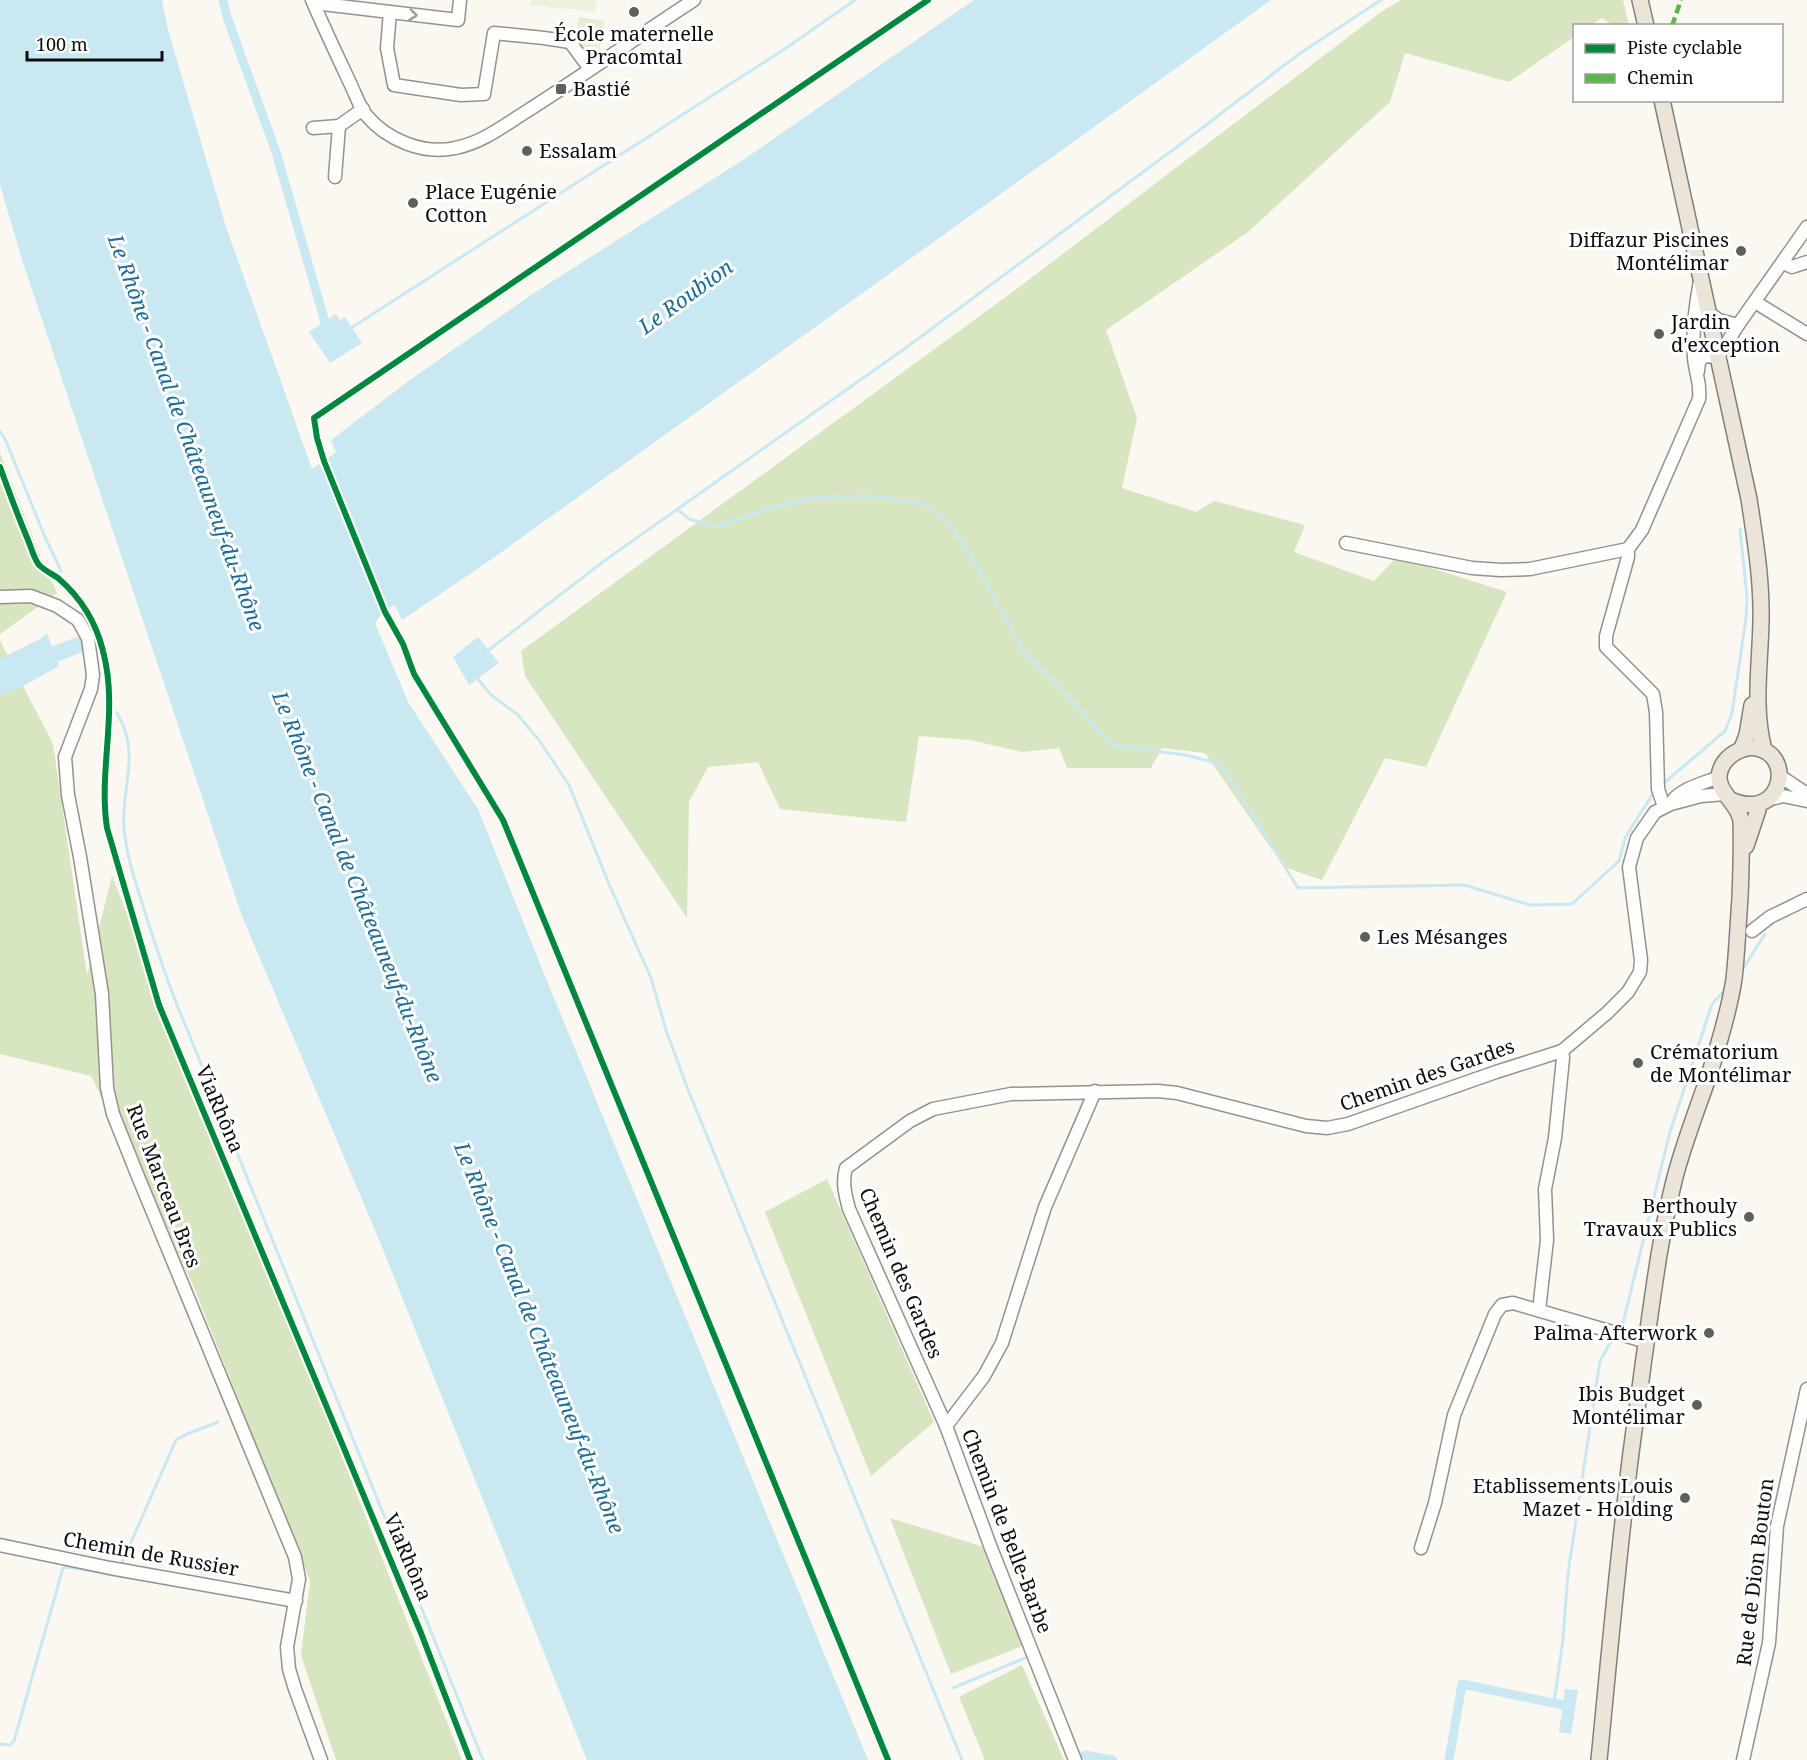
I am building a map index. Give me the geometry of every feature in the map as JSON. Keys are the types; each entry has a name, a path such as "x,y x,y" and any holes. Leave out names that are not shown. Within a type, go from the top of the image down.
{"main road":[{"path":"1640,0 1646,24"},
{"path":"1662,102 1749,499 1758,553 1761,621 1758,674 1759,716 1764,750"},
{"path":"1599,1760 1627,1485 1659,1244 1675,1178 1722,1035 1734,981 1742,860 1741,820 1738,810 1728,797 1719,777 1723,764 1742,748 1747,735 1758,674"},
{"path":"1742,748 1764,750 1773,758 1780,776 1775,791 1758,810 1742,860"},
{"path":"1728,797 1743,806 1762,803"}],"street":[{"path":"313,2 458,21 460,0"},
{"path":"313,2 365,114 383,131 411,146 441,150 474,143 494,132 694,0"},
{"path":"390,12 387,48 394,85 461,94 484,94 494,33 570,42 590,69"},
{"path":"313,128 339,126 363,109"},
{"path":"335,177 339,126"},
{"path":"1698,375 1699,362 1704,356 1718,357 1807,227"},
{"path":"1783,263 1792,267 1807,262"},
{"path":"1668,805 1658,789 1656,712 1653,694 1606,647 1606,636 1628,557 1628,549 1642,530 1699,399 1701,386 1694,362 1693,342 1694,313 1701,280"},
{"path":"1755,302 1807,334"},
{"path":"1708,312 1719,320 1738,325"},
{"path":"1346,543 1472,568 1502,570 1530,569 1628,549"},
{"name":"Rue Marceau Bres","path":"0,597 32,596 57,606 78,620 88,638 93,675 91,689 64,757 68,795 102,994 107,1088 110,1103 188,1301 295,1557 299,1580 287,1647 289,1669 321,1760"},
{"path":"1780,776 1807,794"},
{"path":"1668,805 1677,796 1719,777"},
{"path":"1668,805 1701,796 1728,797"},
{"path":"1762,803 1783,796 1807,801"},
{"name":"Chemin des Gardes","path":"946,1426 849,1209 843,1178 846,1168 910,1121 933,1109 1011,1094 1158,1091 1306,1126 1327,1128 1348,1124 1497,1071 1562,1051 1628,992 1640,972 1641,960 1629,867 1637,838 1655,812 1668,805"},
{"path":"1752,931 1770,917 1807,899"},
{"path":"1539,1310 1547,1240 1545,1189 1555,1138 1562,1051"},
{"name":"Chemin de Belle-Barbe","path":"1075,1760 991,1548 946,1426 984,1376 1002,1343 1045,1207 1095,1091"},
{"path":"1421,1548 1435,1503 1454,1415 1495,1314 1502,1305 1513,1303 1647,1342"},
{"name":"Rue de Dion Bouton","path":"1743,1760 1769,1643 1777,1526 1807,1389"},
{"name":"Chemin de Russier","path":"0,1545 110,1568 296,1601"}],"green space":[{"path":"531,0 597,0 595,12 530,5"},
{"path":"1401,0 1623,0 1629,24 1611,24 1602,18 1593,24 1573,24 1573,38 1509,82 1405,53 1390,102 1248,232 1106,330 1137,418 1122,488 1196,512 1214,501 1305,525 1294,552 1374,581 1397,557 1507,592 1426,767 1385,758 1322,880 1284,867 1205,753 1162,748 1151,768 1067,768 1059,748 1022,752 970,740 919,736 906,822 780,809 758,762 708,767 689,802 687,918 525,676 521,651 1014,291 1381,12"},
{"path":"579,17 604,21 599,51 593,59 588,59 575,41"},
{"path":"0,453 57,593 0,634"},
{"path":"0,641 53,744 87,975 112,876 462,1760 336,1760 301,1655 310,1581 193,1285 91,1076 0,1054"},
{"path":"827,1179 934,1422 871,1476 765,1212"},
{"path":"890,1518 984,1547 1025,1645 951,1674"},
{"path":"1022,1665 1064,1760 985,1760 959,1697"}],"water":[{"name":"Le Rhône - Canal de Châteauneuf-du-Rhône","path":"0,0 162,0 168,30 226,227 312,469 321,463 381,615 375,623 408,702 478,809 868,1760 587,1760 380,1242 242,916 23,263 0,185"},
{"path":"974,0 1271,0 489,561 402,620 395,605 388,609 328,458 336,452 331,440 410,380 531,295 743,160"},
{"path":"336,314 340,320 345,317 362,343 330,363 309,332"},
{"path":"47,633 59,666 0,696 0,659 40,639"},
{"path":"478,637 499,663 469,685 453,657"},
{"path":"1565,1689 1578,1690 1571,1734 1559,1732"}],"waterway":[{"path":"223,0 227,17 276,152 325,322 331,331"},
{"path":"351,328 786,48 855,0"},
{"path":"485,653 604,561 907,347 1299,54 1381,0"},
{"path":"0,431 61,571"},
{"path":"677,509 689,519 718,527 770,508 818,497 871,496 924,504 946,520 967,549 1026,655 1061,689 1112,745 1185,755 1221,764 1298,888 1464,885 1530,905 1572,904 1619,861 1625,838 1652,795"},
{"name":"Le Roubion","path":"330,542 365,528 377,519"},
{"path":"1664,783 1725,731 1732,713 1747,597 1740,529"},
{"name":"Le Roubion","path":"0,676 78,645"},
{"path":"476,677 491,695 517,714 539,740 569,785 609,884 651,978 666,1030 687,1087 962,1760"},
{"path":"117,713 124,728 129,757 124,805 124,829 128,853 166,976 483,1760"},
{"path":"1741,972 1765,934"},
{"path":"1622,1327 1670,1132 1712,1004 1726,989"},
{"path":"1554,1703 1563,1639 1568,1573 1600,1361 1612,1340"},
{"path":"121,1565 176,1440 218,1422"},
{"path":"0,1744 10,1745 14,1741 63,1568 189,1588"},
{"path":"953,1688 1030,1656"},
{"path":"1449,1760 1462,1684 1563,1705"},
{"path":"1085,1755 1113,1760"}],"marked path":[{"path":"1673,24 1681,0"}],"cycle path":[{"path":"888,1760 503,820 414,674 403,644 385,612 324,461 314,418 928,0"},
{"name":"ViaRhôna","path":"0,467 37,562 73,593 86,611 100,640 109,696 105,784 107,828 159,1005 421,1633 470,1760"}],"place":[{"name":"École maternelle Pracomtal","path":"634,12"},
{"name":"Bastié","path":"561,89"},
{"name":"Essalam","path":"527,151"},
{"name":"Place Eugénie Cotton","path":"413,203"},
{"name":"Diffazur Piscines Montélimar","path":"1741,251"},
{"name":"Jardin d'exception","path":"1659,334"},
{"name":"Les Mésanges","path":"1365,937"},
{"name":"Crématorium de Montélimar","path":"1638,1063"},
{"name":"Berthouly Travaux Publics","path":"1749,1217"},
{"name":"Palma Afterwork","path":"1709,1333"},
{"name":"Ibis Budget Montélimar","path":"1697,1405"},
{"name":"Etablissements Louis Mazet - Holding","path":"1685,1498"}]}
